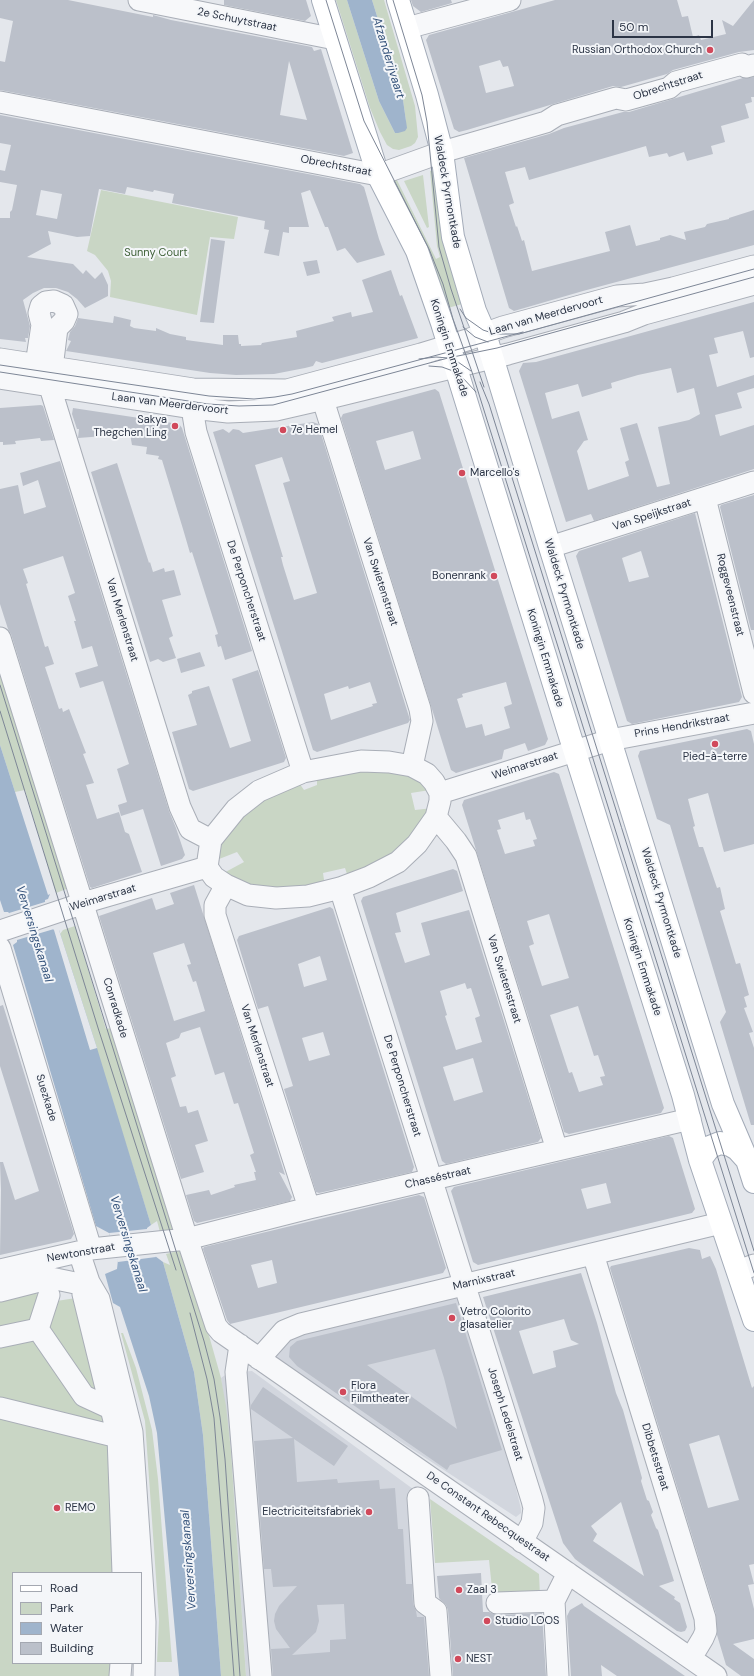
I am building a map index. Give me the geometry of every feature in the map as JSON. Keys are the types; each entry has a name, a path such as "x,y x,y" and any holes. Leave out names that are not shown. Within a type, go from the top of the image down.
{"main road":[{"name":"Koningin Emmakade","path":"323,0 378,174 417,251 449,345 690,1119 700,1160 721,1223 746,1268 754,1320"},
{"name":"Waldeck Pyrmontkade","path":"398,0 427,95 442,152 453,237 475,311 488,346 723,1104 752,1174"},
{"path":"700,1160 710,1146 720,1143 730,1145 737,1149 752,1174"}],"street":[{"name":"2e Schuytstraat","path":"140,0 335,39"},
{"path":"407,28 510,0"},
{"name":"Obrechtstraat","path":"0,102 378,174 442,152 546,122 557,115 616,98 626,100 668,88 676,82 742,64 746,67 754,65"},
{"name":"Laan van Meerdervoort","path":"638,306 754,266"},
{"name":"Laan van Meerdervoort","path":"0,359 46,373 192,408 228,412 255,412 291,407 323,400 456,367 488,346 502,327 617,296 638,306 754,284"},
{"name":"Laan van Meerdervoort","path":"0,378 46,373 193,389 287,390 449,345 488,346"},
{"name":"Van Merlenstraat","path":"46,373 180,807 190,829 211,840"},
{"name":"Van Swietenstraat","path":"323,400 420,709 422,721 412,766"},
{"name":"De Perponcherstraat","path":"192,408 196,432 303,772"},
{"name":"Van Speijkstraat","path":"550,547 754,482"},
{"name":"Roggeveenstraat","path":"705,498 754,693"},
{"name":"Conradkade","path":"0,638 187,1239 216,1326 221,1332 259,1359"},
{"name":"Prins Hendrikstraat","path":"610,740 754,713"},
{"name":"Weimarstraat","path":"440,793 610,740"},
{"path":"361,761 389,762 412,766 427,774 434,782 440,793 440,801 436,817 417,844 398,862 369,877 340,888 308,896 276,898 248,895 226,885 214,877 207,867 211,840 236,808 259,791 303,772 361,761"},
{"name":"Van Swietenstraat","path":"436,817 456,841 466,856 557,1150"},
{"name":"Weimarstraat","path":"6,929 82,904 207,867"},
{"name":"Van Merlenstraat","path":"226,885 215,905 215,915 309,1208"},
{"name":"De Perponcherstraat","path":"340,888 465,1284"},
{"name":"Suezkade","path":"0,948 85,1250 63,1285"},
{"name":"Chasséstraat","path":"187,1239 309,1208 690,1119"},
{"name":"Marnixstraat","path":"259,1359 284,1331 291,1327 721,1223"},
{"name":"Newtonstraat","path":"0,1270 85,1250 187,1239"},
{"name":"Dibbetsstraat","path":"593,1254 705,1618 706,1631 691,1658"},
{"name":"Joseph Ledelstraat","path":"465,1284 534,1508 532,1523 522,1542"},
{"path":"0,1336 38,1329 63,1285"},
{"path":"63,1285 110,1408 118,1437 123,1572"},
{"path":"0,1291 63,1285 98,1299 132,1432 142,1572"},
{"path":"38,1329 84,1396 110,1408"},
{"path":"240,1346 236,1372 261,1676"},
{"name":"De Constant Rebecquestraat","path":"259,1359 716,1676"},
{"path":"0,1408 118,1437"},
{"path":"418,1498 425,1603 436,1612 441,1676"},
{"path":"558,1676 554,1600 568,1573"},
{"path":"142,1578 145,1622 144,1676"},
{"path":"497,1603 554,1600"},
{"path":"120,1676 121,1664"}],"shaded area":[{"path":"465,1284 521,1509 521,1513 516,1517 272,1358 284,1336"},
{"path":"252,1371 428,1500 435,1599 442,1599 448,1676 246,1676 231,1451 221,1378 228,1373"}],"green space":[{"path":"336,0 347,0 379,101 395,133 406,121 403,100 372,0 384,0 415,106 418,137 415,143 411,146 399,150 393,149 387,145 380,132 370,108"},
{"path":"438,169 466,303 444,309 390,181 396,178 436,259 440,257 437,246 430,171"},
{"path":"423,175 429,227 427,228 404,181"},
{"name":"Sunny Court","path":"101,190 238,217 234,239 210,237 197,315 110,297 111,281 108,271 95,255 87,251"},
{"path":"0,668 69,888 56,893 25,790 15,792 0,745"},
{"path":"370,768 416,777 430,790 411,793 415,810 433,808 407,848 349,880 345,868 323,873 325,887 275,893 220,875 244,862 237,852 214,861 213,849 233,817 297,780 304,790 317,785 317,773"},
{"path":"75,926 106,1029 111,1028 175,1230 160,1232 157,1221 151,1225 60,934 63,930"},
{"path":"181,1250 210,1339 221,1378 226,1406 231,1451 246,1676 221,1676 203,1435 194,1372 163,1262 170,1265 166,1254"},
{"path":"35,1288 39,1302 76,1298 106,1409 119,1572 12,1572 12,1664 118,1664 116,1676 0,1676 0,1297"},
{"path":"121,1333 123,1333 136,1368 152,1430 158,1479 172,1662 157,1662 159,1620 145,1421"},
{"path":"430,1499 539,1574 540,1596 493,1598 489,1560 435,1563"}],"water":[{"name":"Afzanderijvaart","path":"347,0 372,0 403,100 407,128 405,131 395,133 379,101"},
{"name":"Verversingskanaal","path":"0,745 48,895 50,894 48,899 45,900 45,903 52,928 54,930 59,930 97,1048 151,1225 147,1228 147,1231 155,1256 163,1262 194,1372 203,1435 221,1676 179,1676 157,1433 149,1396 120,1307 113,1303 105,1274 117,1269 118,1260 109,1233 96,1226 13,945 17,942 17,938 10,914 8,912 4,912 0,900"}],"pier":[{"path":"45,902 54,929 17,940 9,913"},
{"path":"54,930 59,930 97,1048 90,1050"},
{"path":"147,1229 156,1257 118,1262 109,1233"}],"building":[{"path":"0,0 68,0 153,17 153,15 171,20 312,47 314,51 321,49 353,153 344,156 0,90 0,61 5,62 13,21 0,18","holes":["289,61 307,120 280,115"]},
{"path":"224,0 306,0 311,16 305,21 224,5"},
{"path":"411,0 451,0 452,3 421,12 413,6"},
{"path":"555,0 677,0 682,17 688,16 693,37 699,35 701,40 726,34 722,20 733,26 754,0 754,50 739,52 673,70 667,74 621,87 613,86 459,132 454,129 426,40 429,35","holes":["500,60 503,67 508,66 514,86 486,93 479,66"]},
{"path":"754,77 754,97 751,97 752,102 745,104 749,118 721,126 725,142 711,146 713,154 687,161 684,152 669,157 667,153 649,157 646,146 529,180 525,167 505,172 514,203 509,205 522,241 524,240 532,271 610,251 605,232 630,225 636,246 660,240 660,238 670,235 686,240 684,232 705,227 707,224 729,219 754,210 754,245 514,311 509,308 464,158 549,134 564,128 623,112 629,112 743,78"},
{"path":"0,115 360,184 364,187 385,255 357,263 345,248 337,251 328,227 325,227 310,190 301,193 309,227 289,227 289,233 283,232 279,256 264,253 269,230 264,229 265,221 172,203 174,194 154,190 153,192 127,187 125,194 99,189 90,236 77,237 48,231 51,244 27,257 73,264 83,274 86,270 95,279 102,272 108,285 108,296 85,308 68,292 56,288 44,288 23,300 30,326 28,338 25,338 26,342 0,339 0,218 10,218 10,212 12,210 17,185 0,182 0,170 5,171 11,145 0,143","holes":["41,190 62,194 57,219 36,215"]},
{"path":"211,239 225,241 214,323 200,322"},
{"path":"317,260 320,273 307,276 303,262"},
{"path":"391,270 400,296 402,295 418,338 322,363 316,361 313,366 305,368 274,374 236,375 210,373 66,351 71,341 68,340 70,332 75,326 78,318 113,323 114,316 131,320 130,326 134,328 156,331 156,328 170,334 186,337 186,340 223,345 223,335 238,335 239,344 241,344 241,346 261,345 262,343 297,337 296,331 334,321 332,317 351,312 352,317 373,312 362,280"},
{"path":"754,302 754,357 750,358 743,331 714,338 718,353 709,355 717,387 754,375 754,388 737,393 742,408 715,415 720,436 754,425 754,469 594,521 591,514 566,522 519,371 523,363 536,362","holes":["671,368 677,393 694,388 700,414 689,420 658,427 670,484 657,487 637,423 620,428 629,460 625,462 629,476 588,490 577,451 584,441 588,440 579,411 552,419 545,393 578,384 582,397 612,388 611,383 638,375"]},
{"path":"435,389 439,392 548,739 545,745 528,751 525,743 504,750 502,759 456,773 451,770 341,418 343,414","holes":["413,431 421,459 385,470 376,441","506,682 512,704 504,707 510,728 485,736 482,724 466,728 457,699 463,697 462,694"]},
{"path":"43,406 54,440 41,441 40,438 15,441 16,444 3,445 3,442 0,442 0,408"},
{"path":"73,408 179,424 182,428 252,651 225,660 221,646 218,647 215,635 218,634 192,552 190,553 162,460 158,459 159,456 146,454 147,447 132,445 130,434 78,438 79,429 77,429 72,414"},
{"path":"313,422 318,424 410,720 408,723 317,752 313,750 213,432 223,429 229,433 233,429 239,430 243,433","holes":["282,457 290,481 283,483 317,593 294,600 281,557 283,557 255,465","370,682 377,703 372,704 373,706 331,720 324,694 348,686 349,689"]},
{"path":"60,461 169,811 185,855 182,859 161,866 143,809 121,816 118,805 127,802 117,769 129,764 103,681 80,688 75,673 98,666 92,646 82,649 74,621 76,621 68,596 75,593 63,556 23,569 45,647 48,646 54,664 45,667 59,709 62,708 63,712 69,709 86,753 83,754 94,783 86,785 97,819 119,812 125,832 129,834 142,872 92,888 90,887 11,634 0,604 0,489 18,485 24,514 46,507 38,480 23,486 20,473"},
{"path":"117,463 153,572 164,568 165,572 174,570 181,595 162,600 173,636 169,638 176,658 163,662 158,659 150,662 91,472"},
{"path":"754,495 754,630 751,630 720,507 721,505"},
{"path":"695,513 742,697 739,702 632,724 627,721 576,556 579,551","holes":["641,551 649,577 629,582 622,558"]},
{"path":"200,652 205,666 181,673 177,659"},
{"path":"258,670 286,758 284,762 193,791 189,789 172,732 197,725 188,695 192,693 192,691 209,686 230,748 251,741 232,679"},
{"path":"747,729 751,731 754,744 754,844 724,852 708,793 688,799 695,826 693,827 699,847 703,847 717,888 720,887 725,909 720,911 736,964 740,963 749,995 744,997 747,1007 744,1008 753,1032 749,1033 754,1048 754,1125 751,1125 720,1022 726,1012 670,825 657,819 638,756 640,751"},
{"path":"554,772 559,774 664,1108 661,1113 569,1134 564,1132 462,805 464,800","holes":["524,812 526,820 530,819 537,839 533,840 535,846 505,854 497,830 501,829 498,820","549,914 569,978 542,986 529,946 534,944 527,921","578,1006 594,1056 598,1055 605,1076 600,1077 603,1085 579,1092 572,1072 569,1073 550,1015"]},
{"path":"453,869 457,871 463,891 396,913 401,932 395,933 405,963 430,955 421,923 469,910 541,1138 538,1142 446,1164 442,1161 361,901 363,897","holes":["465,983 467,989 471,988 480,1016 475,1018 482,1042 456,1050 445,1016 447,1015 440,991","473,1058 483,1092 454,1101 443,1067"]},
{"path":"194,885 285,1175 279,1172 292,1197 290,1201 197,1223 194,1221 186,1195 209,1190 211,1195 235,1187 234,1185 256,1180 254,1172 256,1172 250,1155 254,1153 238,1103 234,1104 224,1072 215,1075 200,1027 181,1033 179,1038 166,1043 176,1076 171,1078 180,1107 186,1106 188,1113 198,1110 208,1141 195,1145 204,1172 181,1179 99,916 152,898 156,910 174,904 170,893","holes":["184,943 191,964 187,965 193,982 196,981 205,1011 174,1021 153,953"]},
{"path":"330,907 333,909 414,1167 412,1172 319,1193 316,1192 284,1089 293,1086 268,1006 258,1009 237,940 239,936","holes":["320,956 327,980 304,987 298,964","323,1032 330,1055 309,1061 302,1038"]},
{"path":"3,1005 74,1234 71,1239 0,1255 0,1162 3,1162 15,1200 39,1191 0,1066 0,1006"},
{"path":"669,1136 673,1138 695,1209 692,1213 478,1265 473,1262 451,1191 454,1187","holes":["606,1183 611,1203 587,1209 581,1189"]},
{"path":"419,1195 424,1197 446,1268 443,1273 230,1324 227,1320 203,1249 204,1247","holes":["272,1260 277,1283 258,1288 251,1265"]},
{"path":"689,1248 700,1250 702,1259 710,1256 716,1269 752,1388 754,1386 754,1564 749,1565 754,1584 748,1585 754,1609 754,1639 733,1644 754,1659 754,1676 741,1676 726,1665 717,1635 716,1614 610,1268 611,1266","holes":["719,1435 739,1500 708,1508 689,1444"]},
{"path":"581,1273 597,1323 616,1393 623,1410 642,1478 641,1481 647,1500 649,1501 653,1512 651,1515 658,1530 674,1581 659,1586 675,1597 674,1599 680,1603 687,1627 685,1631 677,1631 583,1565 575,1559 563,1543 483,1297","holes":["564,1319 571,1340 579,1344 553,1351 556,1367 533,1374 519,1331","621,1502 625,1515 644,1576 593,1541 597,1534 591,1526"]},
{"path":"456,1303 502,1450 450,1465 447,1470 297,1366 289,1357 290,1347 297,1341","holes":["435,1349 457,1429 367,1365"]},
{"path":"263,1387 348,1446 334,1466 294,1439 297,1482 337,1479 338,1483 379,1480 380,1489 395,1488 398,1529 403,1529 406,1584 412,1584 413,1604 417,1617 424,1617 429,1676 273,1676 271,1649 290,1648 276,1629 274,1621 275,1614 279,1606 297,1586 273,1587 271,1569 264,1569 254,1441 293,1438 251,1409 251,1405","holes":["344,1604 346,1639 330,1640 330,1652 292,1655 316,1632 319,1621 317,1605"]},
{"path":"481,1573 483,1612 489,1612 497,1615 542,1613 546,1676 453,1676 448,1610 446,1605 439,1598 437,1576"},
{"path":"582,1603 584,1606 685,1676 617,1676 601,1665 602,1676 571,1676 567,1616 570,1610"}],"tram line":[{"path":"326,0 364,121 429,249 443,284 453,319 472,372 754,1273"},
{"path":"393,0 422,95 427,122 439,247 451,289 484,387"},
{"path":"460,309 466,318 483,330 495,334 519,334 754,269"},
{"path":"0,372 208,404 239,406 273,405 448,358 497,348 754,277"},
{"path":"463,327 475,337 488,342"},
{"path":"0,365 209,396 254,399 292,394 523,332"},
{"path":"419,359 436,357 448,358 458,362 471,371"},
{"path":"429,366 442,367 453,371 462,377 476,392"},
{"path":"480,382 489,404 754,1251"},
{"path":"0,685 204,1341 214,1379 225,1459 240,1676"},
{"path":"0,711 99,1031 176,1270"},
{"path":"190,1313 207,1379 214,1418 234,1676"}],"place":[{"name":"Russian Orthodox Church","path":"710,50"},
{"name":"Sakya Thegchen Ling","path":"175,426"},
{"name":"7e Hemel","path":"283,430"},
{"name":"Marcello's","path":"462,473"},
{"name":"Bonenrank","path":"494,576"},
{"name":"Pied-à-terre","path":"715,744"},
{"name":"Vetro Colorito glasatelier","path":"452,1318"},
{"name":"Flora Filmtheater","path":"343,1392"},
{"name":"REMO","path":"57,1508"},
{"name":"Electriciteitsfabriek","path":"369,1512"},
{"name":"Zaal 3","path":"459,1590"},
{"name":"Studio LOOS","path":"487,1621"},
{"name":"NEST","path":"458,1659"}]}
